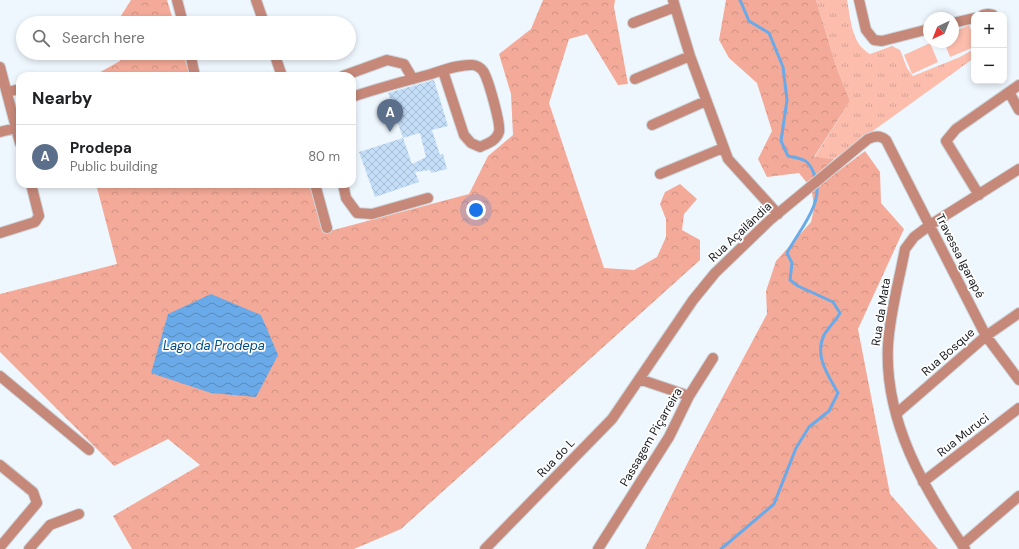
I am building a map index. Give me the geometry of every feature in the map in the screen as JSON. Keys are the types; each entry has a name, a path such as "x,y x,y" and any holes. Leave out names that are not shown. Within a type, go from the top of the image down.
{"street":[{"path":"177,0 181,16"},
{"path":"256,0 262,16"},
{"path":"859,0 866,30 874,40 882,41 923,31"},
{"path":"632,23 676,2 690,56 728,159 778,214"},
{"path":"959,22 971,19"},
{"path":"635,79 690,56"},
{"path":"192,60 194,72"},
{"path":"276,60 281,72"},
{"path":"354,72 387,60 404,64 413,79"},
{"path":"356,96 460,66 475,65 483,71 500,121 499,133 493,141 480,146 471,143 464,135 443,71"},
{"path":"0,67 16,128 0,132"},
{"path":"1019,85 956,129 946,141 979,195 1019,169"},
{"path":"6,92 16,90"},
{"path":"1008,92 1019,110"},
{"path":"652,125 706,101"},
{"name":"Rua Açailândia","path":"639,378 693,300 715,273 751,237 868,139 879,136 886,140"},
{"name":"Travessa Igarapé","path":"886,140 986,336 1019,380"},
{"path":"660,174 723,148"},
{"path":"0,233 35,222 39,216 32,188"},
{"path":"316,188 327,228"},
{"path":"344,188 346,198 357,213 372,214 428,198"},
{"name":"Rua da Mata","path":"964,547 937,509 906,446 896,414 888,371 890,321 905,249 914,237 930,225 979,195"},
{"name":"Rua Bosque","path":"896,414 986,336 1019,313"},
{"name":"Passagem Piçarreira","path":"598,549 669,437 689,396 714,358"},
{"path":"0,376 89,450"},
{"path":"639,378 689,396"},
{"name":"Rua do L","path":"485,549 612,419 639,378"},
{"name":"Rua Muruci","path":"923,482 1019,408"},
{"path":"0,465 33,492 37,503 0,547"},
{"path":"964,547 1019,496"},
{"path":"29,549 50,525 79,514"}],"green space":[{"path":"131,0 167,0 172,16 121,16"},
{"path":"543,0 615,0 614,7 628,84 618,85 587,34 569,39 549,103 604,268 634,270 657,257 666,237 666,219 660,204 665,192 680,184 697,199 684,214 682,230 700,240 700,260 401,529 354,549 132,549 113,516 200,465 168,439 114,466 0,352 0,294 117,264 97,188 314,188 326,232 469,194 488,156 513,135 511,94 499,54 531,29"},
{"path":"726,0 816,0 836,66 850,101 814,157 834,159 816,177 807,183 799,173 767,177 758,159 772,131 757,83 729,58 719,40"},
{"path":"816,0 847,0 851,23 855,37 859,44 870,54 892,46 900,50 907,68 913,76 960,57 971,51 971,60 834,159 814,158 850,101 836,66"},
{"path":"969,25 971,30 971,48 950,57 946,48 959,48 959,29"},
{"path":"923,46 923,48 932,48 938,62 912,74 904,55"},
{"path":"185,60 189,72 100,72 120,61"},
{"path":"865,151 880,172 881,203 904,229 858,329 890,494 938,549 645,549 690,458 767,314 766,291 776,261 811,222 814,209 812,191"}],"water":[{"name":"Lago da Prodepa","path":"211,294 261,315 278,355 256,397 211,393 151,373 168,314"}],"building":[{"path":"434,80 448,126 432,130 440,155 443,154 447,169 431,173 430,170 415,172 419,182 375,197 359,152 403,138 388,93","holes":["420,133 426,157 412,164 403,138"]}],"waterway":[{"path":"721,549 774,504 796,448 809,427 829,411 838,393 821,358 821,343 827,330 840,313 833,302 798,286 790,280 792,263 787,253 804,226 814,206 817,196 815,176 811,167 806,161 788,156 781,141 787,100 783,67 769,33 749,21 740,0"}],"place":[{"name":"Prodepa","path":"390,132"}]}
